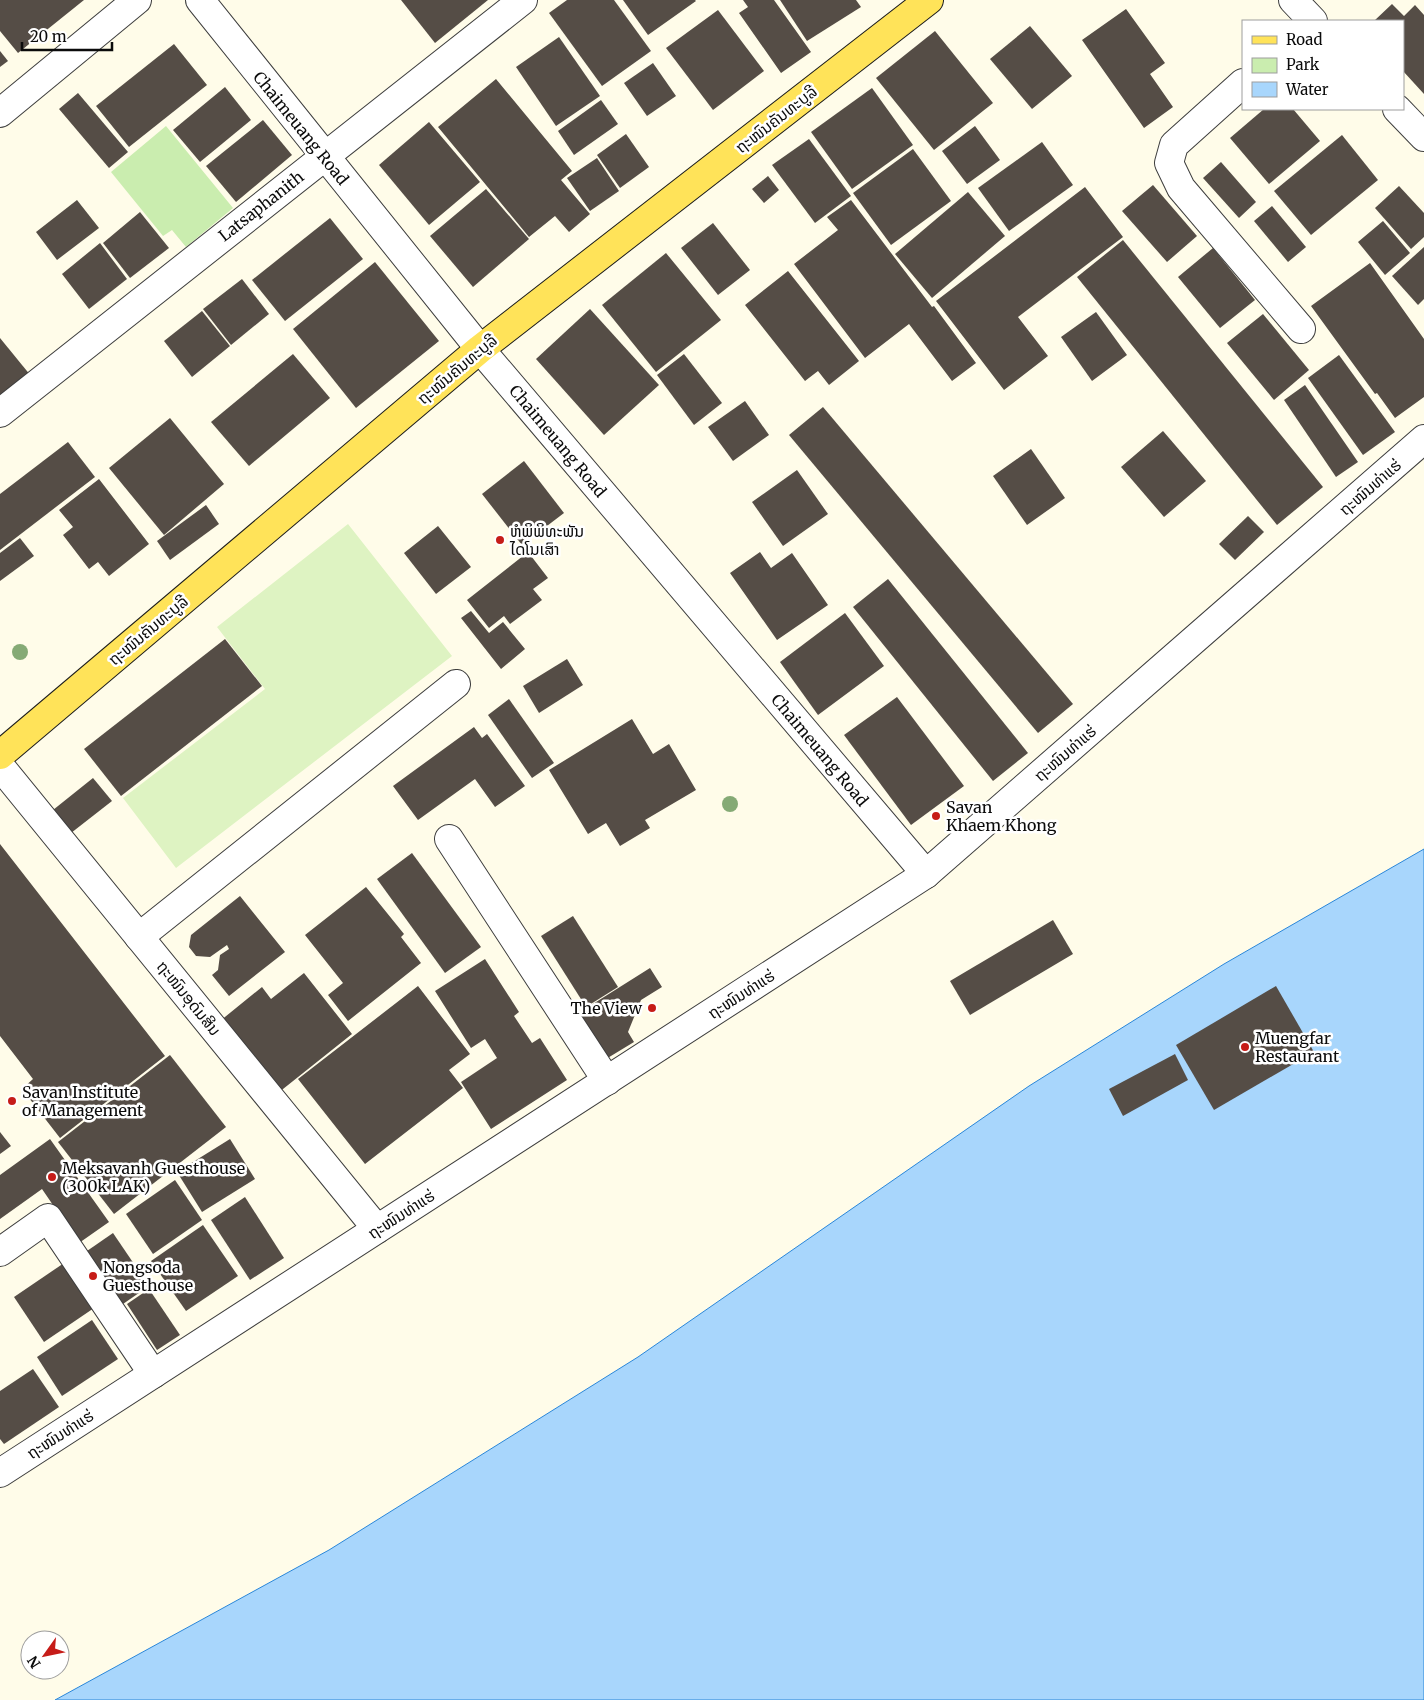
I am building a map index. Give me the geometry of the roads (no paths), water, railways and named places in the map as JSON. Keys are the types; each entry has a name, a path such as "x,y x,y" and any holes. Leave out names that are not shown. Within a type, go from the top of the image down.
{"main road":[{"name":"ຖະໜົນຄັນທະບູລີ","path":"0,755 480,349 929,0"}],"street":[{"path":"0,113 137,0"},
{"name":"Chaimeuang Road","path":"200,0 480,349 926,874"},
{"name":"Latsaphanith","path":"0,413 523,0"},
{"path":"1293,0 1311,20"},
{"path":"1242,84 1174,145 1169,163 1181,188 1301,329"},
{"path":"1398,110 1424,137"},
{"name":"ຖະໜົນທ່າແຮ່","path":"2,1469 153,1374 926,874 1424,440"},
{"path":"139,937 456,684"},
{"name":"ຖະໜົນອຸດົມສິນ","path":"0,766 377,1229"},
{"path":"449,839 607,1081"},
{"path":"0,1252 48,1218 153,1374"}],"water":[{"path":"1424,849 1424,1700 55,1700 329,1550 638,1357 1029,1086 1224,964"}],"place":[{"name":"ຫໍພິພິທະພັນ ໄດໂນເສົາ","path":"500,540"},
{"name":"Savan Khaem Khong","path":"936,816"},
{"name":"The View","path":"652,1008"},
{"name":"Muengfar Restaurant","path":"1245,1047"},
{"name":"Savan Institute of Management","path":"12,1101"},
{"name":"Meksavanh Guesthouse (300k LAK)","path":"52,1177"},
{"name":"Nongsoda Guesthouse","path":"93,1276"}]}
